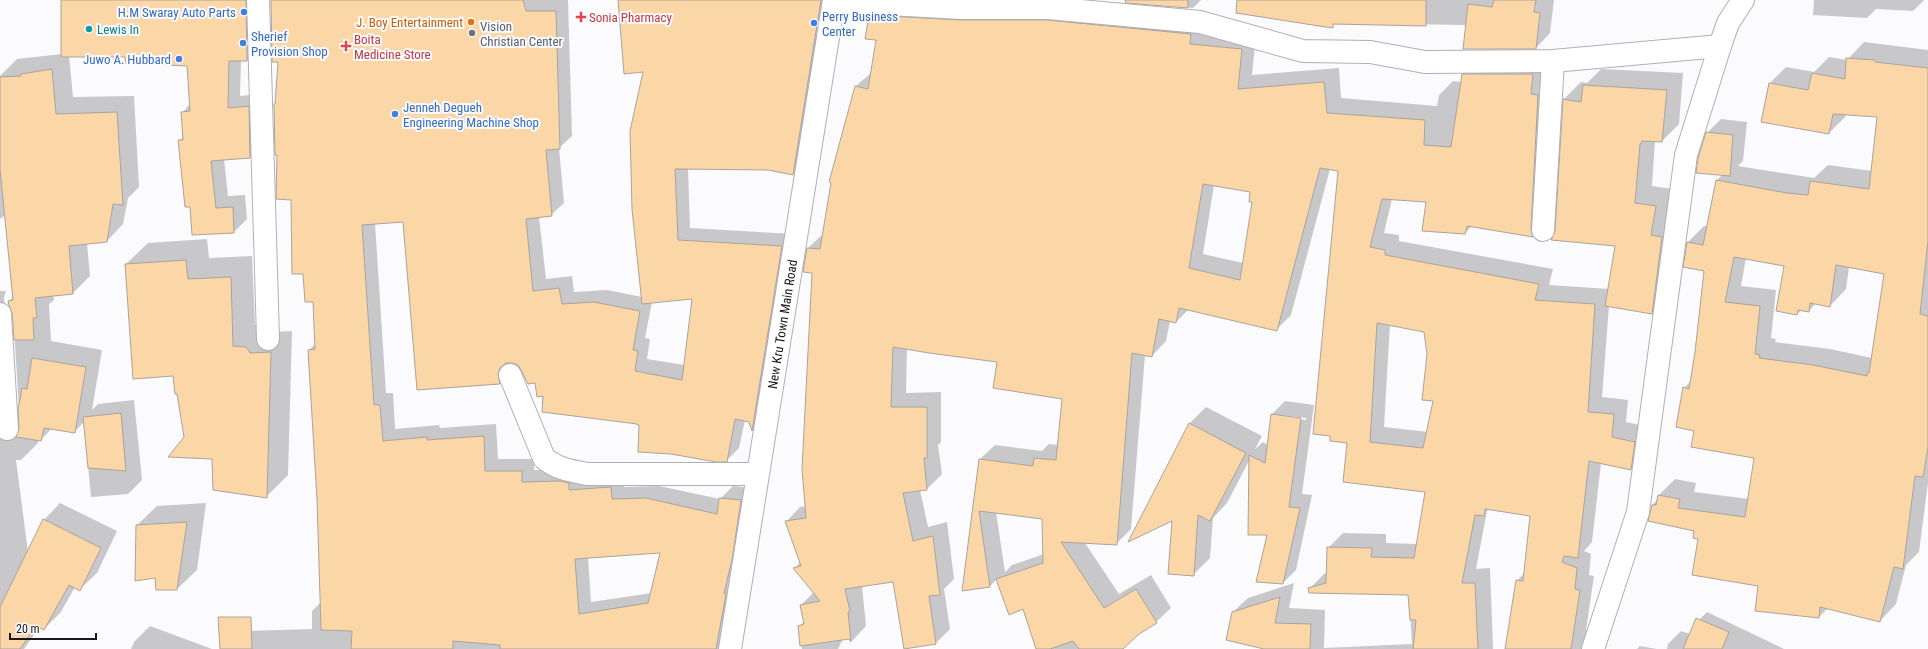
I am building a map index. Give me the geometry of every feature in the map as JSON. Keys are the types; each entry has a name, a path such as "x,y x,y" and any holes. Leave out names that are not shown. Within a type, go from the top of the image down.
{"street":[{"path":"258,0 268,339"},
{"path":"1593,649 1638,512 1686,155 1728,23 1743,0"},
{"path":"834,1 961,8 1048,8 1200,22 1303,51 1370,52 1425,62 1553,61 1720,46"},
{"name":"New Kru Town Main Road","path":"730,649 756,474 834,1"},
{"path":"1543,230 1553,61"},
{"path":"0,314 7,429"},
{"path":"510,375 544,458 561,469 588,474 756,474"}],"building":[{"path":"61,0 246,0 247,61 229,61 228,108 249,106 250,158 211,161 216,208 233,207 234,233 192,235 190,207 185,207 178,140 183,140 181,112 190,111 187,66 125,63 125,57 61,57"},
{"path":"271,0 523,0 526,11 556,11 560,149 546,150 552,216 526,219 533,291 559,288 562,304 594,302 640,311 633,350 638,351 635,371 682,380 692,299 642,304 632,209 630,131 643,72 624,74 618,0 821,0 793,175 768,170 675,169 678,240 782,246 752,431 749,422 735,419 727,462 716,462 671,454 638,452 639,425 637,424 542,412 543,396 537,397 535,383 528,384 518,365 512,363 506,363 500,368 498,374 500,384 417,390 403,222 362,225 374,405 380,405 383,441 427,437 427,440 484,436 485,471 522,471 522,482 561,481 569,483 569,490 611,487 612,499 646,498 717,514 719,498 741,500 732,560 724,593 726,594 716,649 500,649 500,645 453,641 453,649 351,649 352,631 321,630 317,499 308,350 315,349 313,302 305,302 303,274 292,274 291,200 276,199 277,155 275,155 274,104 278,62 272,62","holes":["660,553 648,603 579,614 575,559"]},
{"path":"1125,0 1188,0 1188,8 1126,3"},
{"path":"1237,0 1426,0 1426,26 1333,24 1333,28 1236,13"},
{"path":"1494,0 1536,0 1534,12 1540,13 1536,49 1463,49 1468,4 1492,7"},
{"path":"869,15 961,20 1047,20 1191,34 1190,44 1242,49 1238,89 1324,82 1327,113 1425,120 1424,145 1451,147 1462,74 1533,74 1531,94 1538,95 1531,229 1533,237 1467,226 1465,234 1422,231 1426,202 1382,199 1370,247 1385,250 1385,255 1539,284 1535,300 1595,304 1588,412 1614,414 1612,437 1635,442 1631,470 1589,461 1578,558 1564,556 1562,562 1577,568 1575,589 1580,590 1571,649 1505,649 1516,580 1523,581 1530,516 1485,509 1484,516 1475,515 1462,583 1475,583 1478,649 1413,649 1416,620 1410,620 1408,595 1309,593 1308,588 1326,583 1327,547 1372,548 1371,557 1414,558 1425,492 1343,482 1347,443 1330,441 1330,436 1313,434 1338,171 1320,168 1277,331 1179,308 1176,323 1159,319 1152,357 1132,353 1117,545 1061,542 1104,608 1136,589 1157,623 1139,634 1123,649 1079,649 1073,641 1050,649 1036,649 1023,609 1009,615 996,579 1043,563 1042,519 979,511 990,587 962,591 979,459 1033,466 1034,458 1056,460 1062,399 993,388 997,362 893,347 891,407 927,407 927,458 924,458 927,490 903,493 913,541 933,536 940,595 929,596 936,644 904,649 893,582 845,589 850,611 848,612 851,642 849,639 800,646 798,626 804,624 800,605 820,601 793,568 801,566 785,521 806,518 802,469 812,273 803,272 807,248 820,249 831,183 829,182 855,86 868,89 876,40 865,39","holes":["1203,184 1250,192 1249,202 1252,202 1240,280 1189,268","1377,323 1424,332 1427,354 1422,400 1433,401 1423,448 1370,442"]},
{"path":"1846,58 1875,60 1875,62 1928,68 1928,241 1920,314 1928,316 1928,447 1923,477 1915,476 1903,569 1894,567 1880,622 1820,607 1819,618 1755,611 1758,586 1692,575 1698,539 1693,538 1694,531 1648,521 1652,505 1656,505 1658,495 1680,499 1678,508 1745,517 1754,458 1691,447 1694,431 1676,427 1683,387 1689,389 1695,352 1704,271 1683,267 1687,242 1703,245 1716,180 1787,193 1808,195 1810,181 1869,189 1877,117 1833,114 1829,134 1761,122 1769,83 1808,90 1812,73 1845,79","holes":["1734,257 1784,266 1776,311 1797,315 1798,310 1809,312 1810,303 1830,307 1836,265 1884,274 1869,373 1867,373 1867,376 1813,365 1759,358 1760,355 1755,354 1760,306 1725,302"]},
{"path":"52,69 56,114 117,112 123,205 113,204 107,242 69,246 73,294 35,298 37,318 33,318 34,340 14,340 12,313 8,301 13,300 0,169 0,77 21,76 21,74"},
{"path":"1583,85 1667,90 1662,142 1642,141 1640,144 1635,203 1656,206 1651,235 1662,237 1652,314 1605,306 1615,246 1551,240 1555,231 1563,99 1581,102"},
{"path":"1706,132 1733,135 1730,176 1696,173 1698,158"},
{"path":"186,260 188,279 231,277 233,346 246,347 250,353 271,352 267,498 213,490 212,459 168,457 184,437 177,394 175,394 173,376 133,379 125,264"},
{"path":"32,358 86,367 75,433 44,428 41,441 16,437 19,429 18,410 22,388 27,389"},
{"path":"121,413 126,471 88,468 83,417"},
{"path":"1271,414 1301,418 1289,507 1300,508 1283,584 1256,582 1267,535 1248,535 1249,455 1265,463"},
{"path":"1189,423 1246,453 1210,521 1198,515 1194,576 1168,574 1172,521 1128,542"},
{"path":"43,519 101,548 80,591 69,585 44,630 36,626 20,649 0,649 0,607"},
{"path":"187,522 177,590 156,590 155,578 135,581 136,525"},
{"path":"1280,597 1275,623 1311,624 1310,649 1264,649 1226,640 1232,612"},
{"path":"218,617 251,617 252,649 220,649"},
{"path":"1696,618 1729,632 1722,649 1683,649"}],"place":[{"name":"H.M Swaray Auto Parts","path":"244,12"},
{"name":"Sonia Pharmacy","path":"581,17"},
{"name":"J. Boy Entertainment","path":"471,22"},
{"name":"Perry Business Center","path":"814,23"},
{"name":"Lewis In","path":"89,29"},
{"name":"Vision Christian Center","path":"472,33"},
{"name":"Sherief Provision Shop","path":"243,43"},
{"name":"Boita Medicine Store","path":"346,46"},
{"name":"Juwo A. Hubbard","path":"179,59"},
{"name":"Jenneh Degueh Engineering Machine Shop","path":"395,114"}]}
